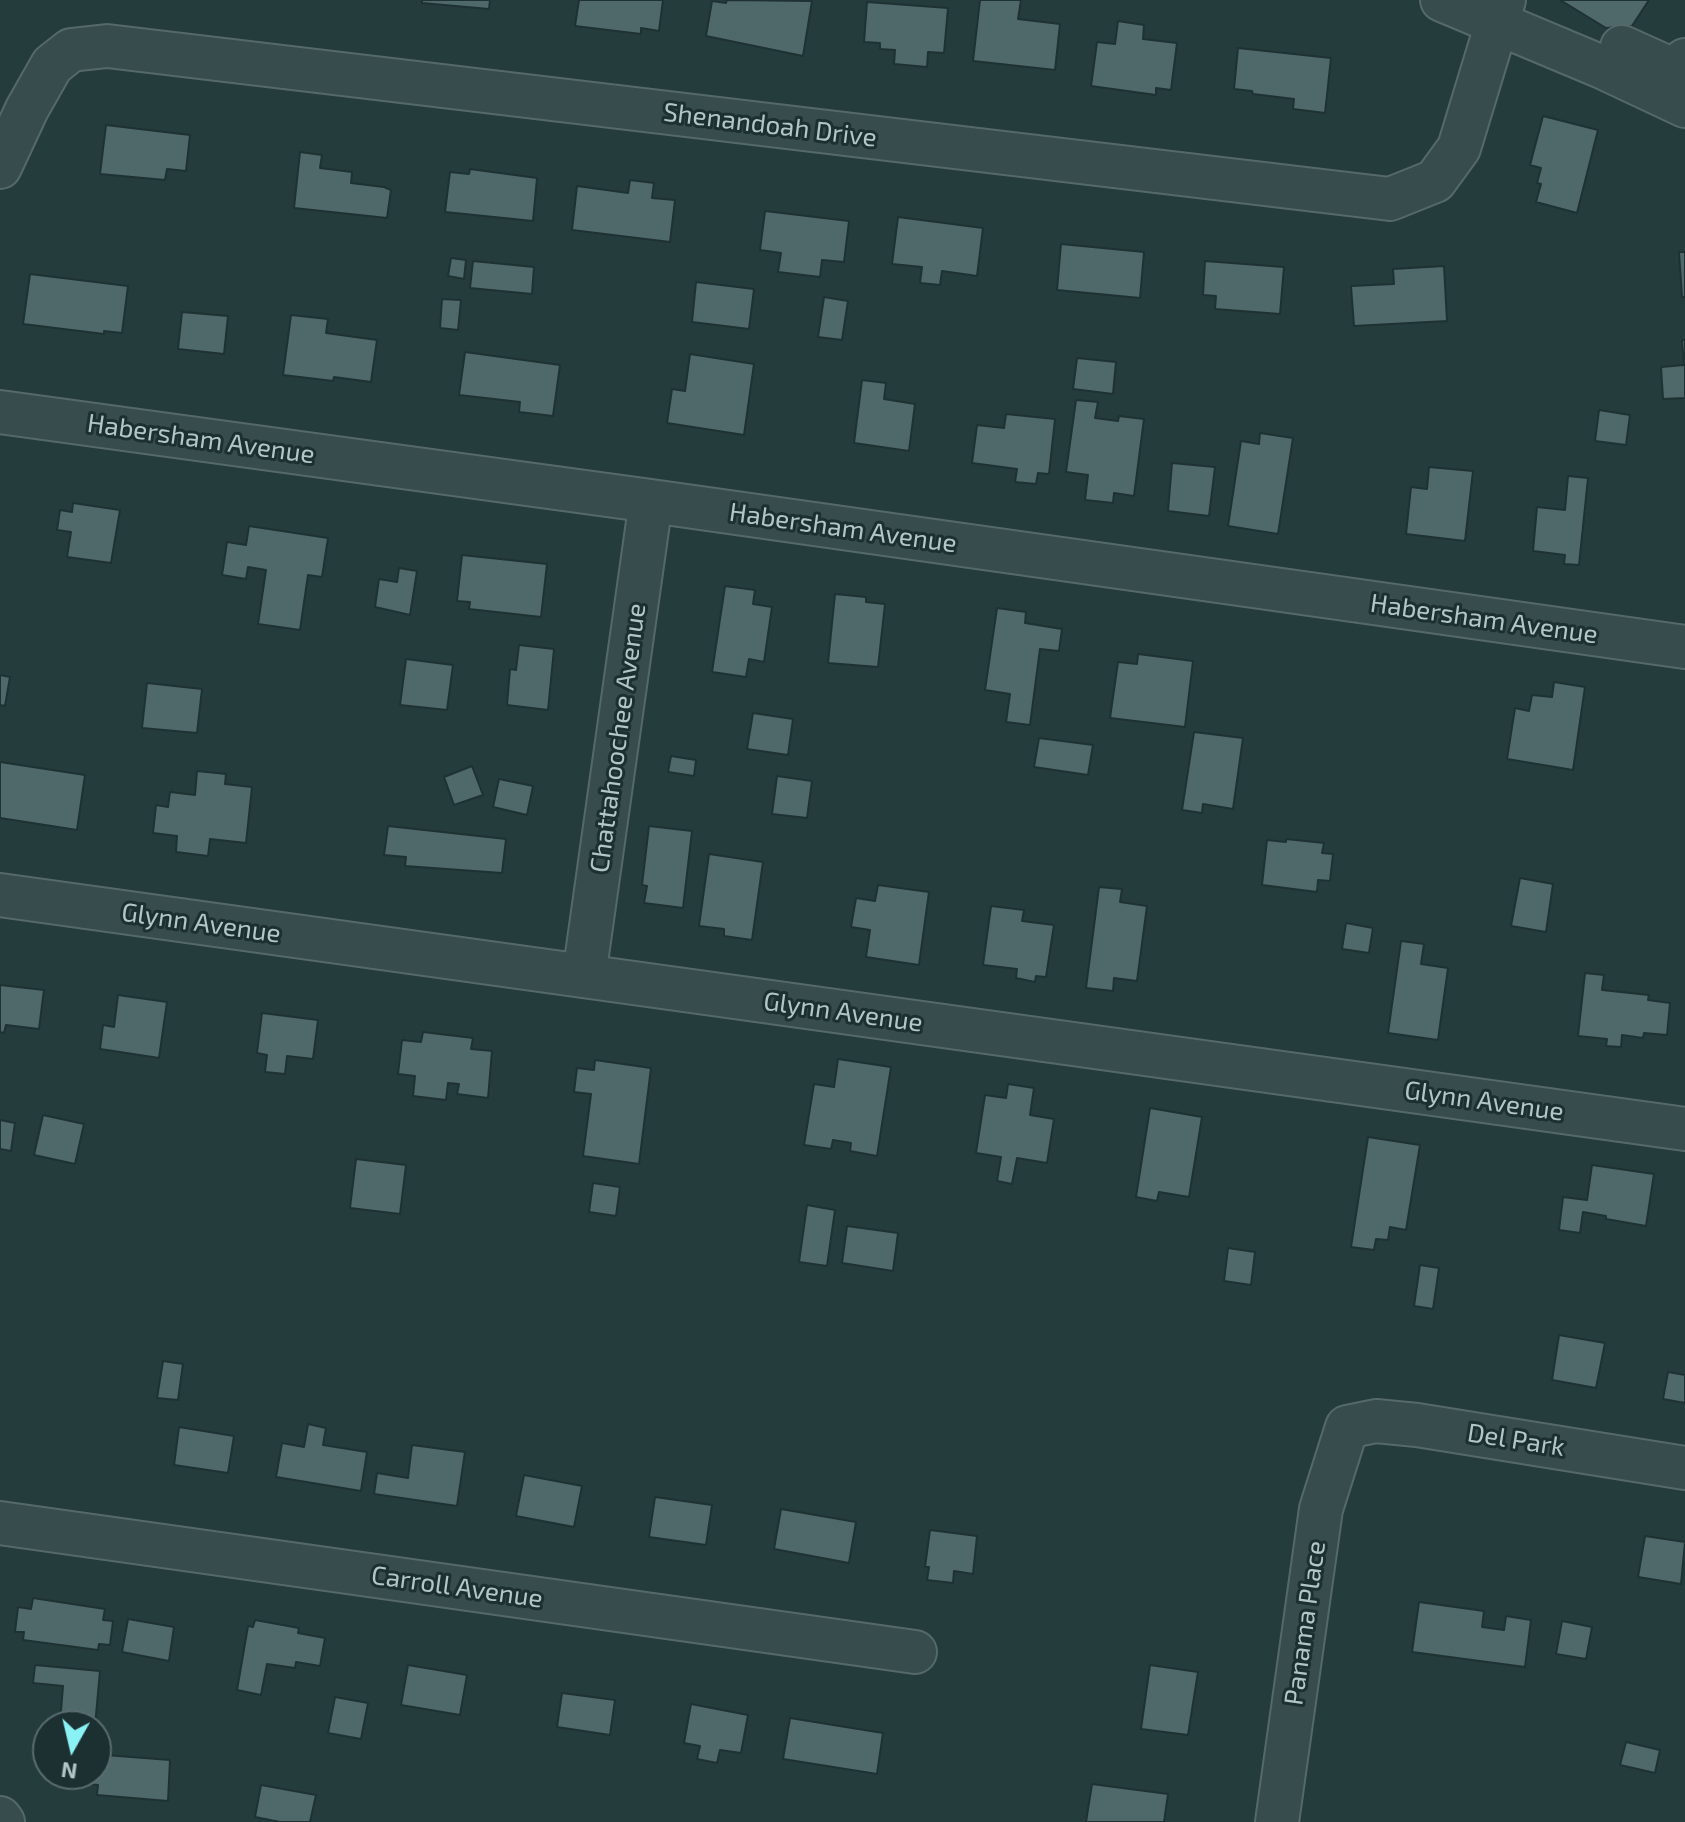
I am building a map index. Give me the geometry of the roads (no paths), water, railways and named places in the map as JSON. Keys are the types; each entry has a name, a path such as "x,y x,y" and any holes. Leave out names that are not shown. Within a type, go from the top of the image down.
{"street":[{"path":"1442,0 1501,12 1602,67 1685,106"},
{"name":"Shenandoah Drive","path":"0,167 52,65 71,50 107,46 1390,199 1435,181 1459,148 1501,12"},
{"path":"1602,67 1614,43 1673,70 1685,60"},
{"name":"Habersham Avenue","path":"0,412 1685,647"},
{"name":"Chattahoochee Avenue","path":"584,976 651,501"},
{"name":"Glynn Avenue","path":"0,895 1685,1129"},
{"name":"Del Park","path":"1347,1427 1376,1421 1417,1425 1685,1468"},
{"name":"Panama Place","path":"1277,1822 1321,1509 1347,1427"},
{"name":"Carroll Avenue","path":"0,1523 915,1652"}]}
